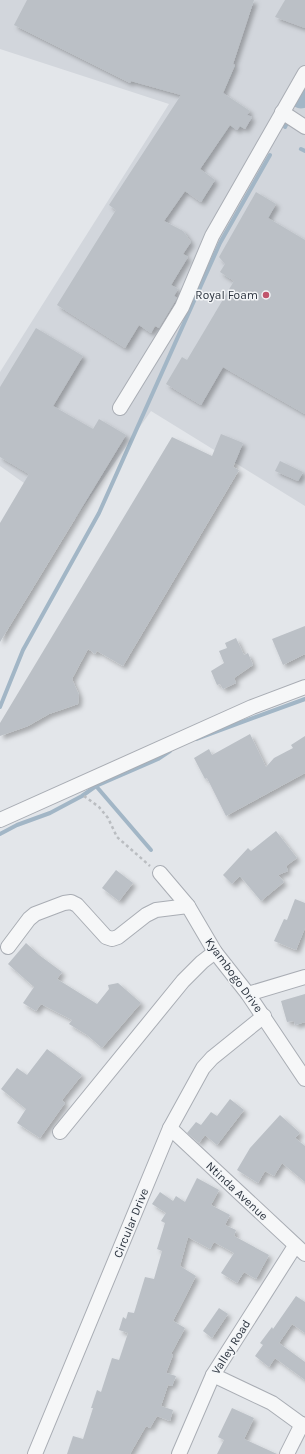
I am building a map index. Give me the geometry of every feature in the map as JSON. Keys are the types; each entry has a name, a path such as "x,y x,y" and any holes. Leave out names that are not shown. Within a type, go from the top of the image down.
{"street":[{"path":"120,408 182,307 212,236 305,73"},
{"path":"282,112 305,127"},
{"path":"0,820 252,707 305,687"},
{"name":"Kyambogo Drive","path":"160,873 188,906 215,952 264,1016 305,1079"},
{"path":"8,947 29,919 35,914 71,902 77,905 106,937 112,939 118,937 146,915 156,910 188,906"},
{"path":"60,1132 183,981 202,962 215,952"},
{"path":"248,994 305,977"},
{"name":"Circular Drive","path":"35,1454 170,1128 203,1068 212,1058 264,1016"},
{"name":"Ntinda Avenue","path":"170,1128 300,1250"},
{"name":"Valley Road","path":"178,1454 214,1375 300,1250"},
{"path":"214,1375 272,1403 303,1425 287,1454"}],"path":[{"path":"86,799 99,807 108,818 117,837 160,873"}],"shaded area":[{"path":"0,0 305,0 305,506 151,411 75,519 0,466 0,372 169,104 0,49"}],"building":[{"path":"27,0 254,0 233,64 235,65 223,93 250,111 247,115 252,117 245,129 240,126 237,130 230,125 200,169 215,180 201,202 185,191 164,221 183,231 191,242 183,254 188,257 171,285 178,289 174,296 177,298 159,328 155,326 151,333 139,325 125,348 57,305 116,210 109,205 181,95 131,81 130,83 14,25"},
{"path":"285,0 305,0 305,28 275,17"},
{"name":"Royal Foam","path":"256,192 276,204 268,218 305,240 305,414 223,367 201,405 166,384 182,357 187,360 234,281 220,272 225,264 219,257"},
{"path":"36,328 83,356 53,406 93,429 99,419 126,435 0,642 0,523 29,474 0,457 0,387"},
{"path":"221,434 243,443 233,467 239,470 123,666 97,651 95,654 88,649 72,679 79,695 78,704 49,714 28,726 0,736 0,723 172,437 212,456"},
{"path":"280,461 303,472 298,481 275,471"},
{"path":"305,626 305,654 283,665 272,639"},
{"path":"236,638 244,655 248,653 253,665 234,678 236,683 223,689 220,684 217,685 211,671 224,663 219,651 227,648 225,643"},
{"path":"250,734 266,767 274,758 293,748 291,745 305,736 305,773 226,816 207,778 205,779 194,758 209,749 212,755"},
{"path":"276,831 297,858 286,866 288,871 278,875 284,882 261,901 240,876 232,884 223,875 248,848 251,851"},
{"path":"116,870 133,883 119,901 102,888"},
{"path":"295,899 305,903 305,928 296,950 274,941 284,919 287,920"},
{"path":"26,943 62,972 57,979 97,1004 109,989 108,985 118,983 141,1003 102,1048 87,1035 69,1024 72,1020 41,1004 36,1011 23,1003 34,987 8,964"},
{"path":"305,994 305,1022 295,1025 294,1021 287,1022 281,1001"},
{"path":"47,1049 82,1075 62,1100 65,1103 40,1138 17,1123 26,1109 1,1089 17,1068 27,1075"},
{"path":"230,1099 244,1110 217,1145 205,1135 199,1143 187,1133 196,1122 201,1125 211,1112 217,1116"},
{"path":"280,1115 300,1133 295,1138 305,1146 305,1182 282,1163 274,1176 265,1171 258,1183 237,1170 250,1148"},
{"path":"197,1178 219,1190 211,1205 230,1215 225,1225 236,1230 234,1236 269,1255 256,1279 244,1272 237,1283 221,1273 234,1253 214,1242 210,1249 188,1237 180,1266 196,1276 173,1321 185,1328 171,1354 173,1355 166,1373 176,1376 172,1386 168,1385 161,1406 173,1410 170,1421 157,1416 150,1428 146,1426 130,1454 67,1454 73,1436 83,1439 97,1390 101,1392 112,1358 119,1360 128,1333 119,1330 123,1317 126,1319 128,1312 134,1313 145,1277 154,1279 162,1251 157,1249 165,1223 161,1221 166,1213 152,1204 160,1192 173,1201 176,1196 185,1202"},
{"path":"296,1296 305,1302 305,1333 292,1324 279,1343 305,1362 305,1380 275,1358 269,1367 255,1356 263,1345 260,1343 272,1327 273,1329"},
{"path":"219,1308 228,1314 212,1338 203,1331"},
{"path":"232,1408 254,1418 244,1439 277,1454 217,1454 224,1440 218,1437"}],"waterway":[{"path":"301,96 305,89"},
{"path":"285,127 288,121"},
{"path":"301,149 305,151"},
{"path":"0,707 23,650 99,513 220,243 270,155"},
{"path":"196,739 305,699"},
{"path":"0,834 17,825 50,813 82,796 96,786 158,759 170,751"},
{"path":"96,786 151,850"}],"place":[{"name":"Royal Foam","path":"266,295"}]}
